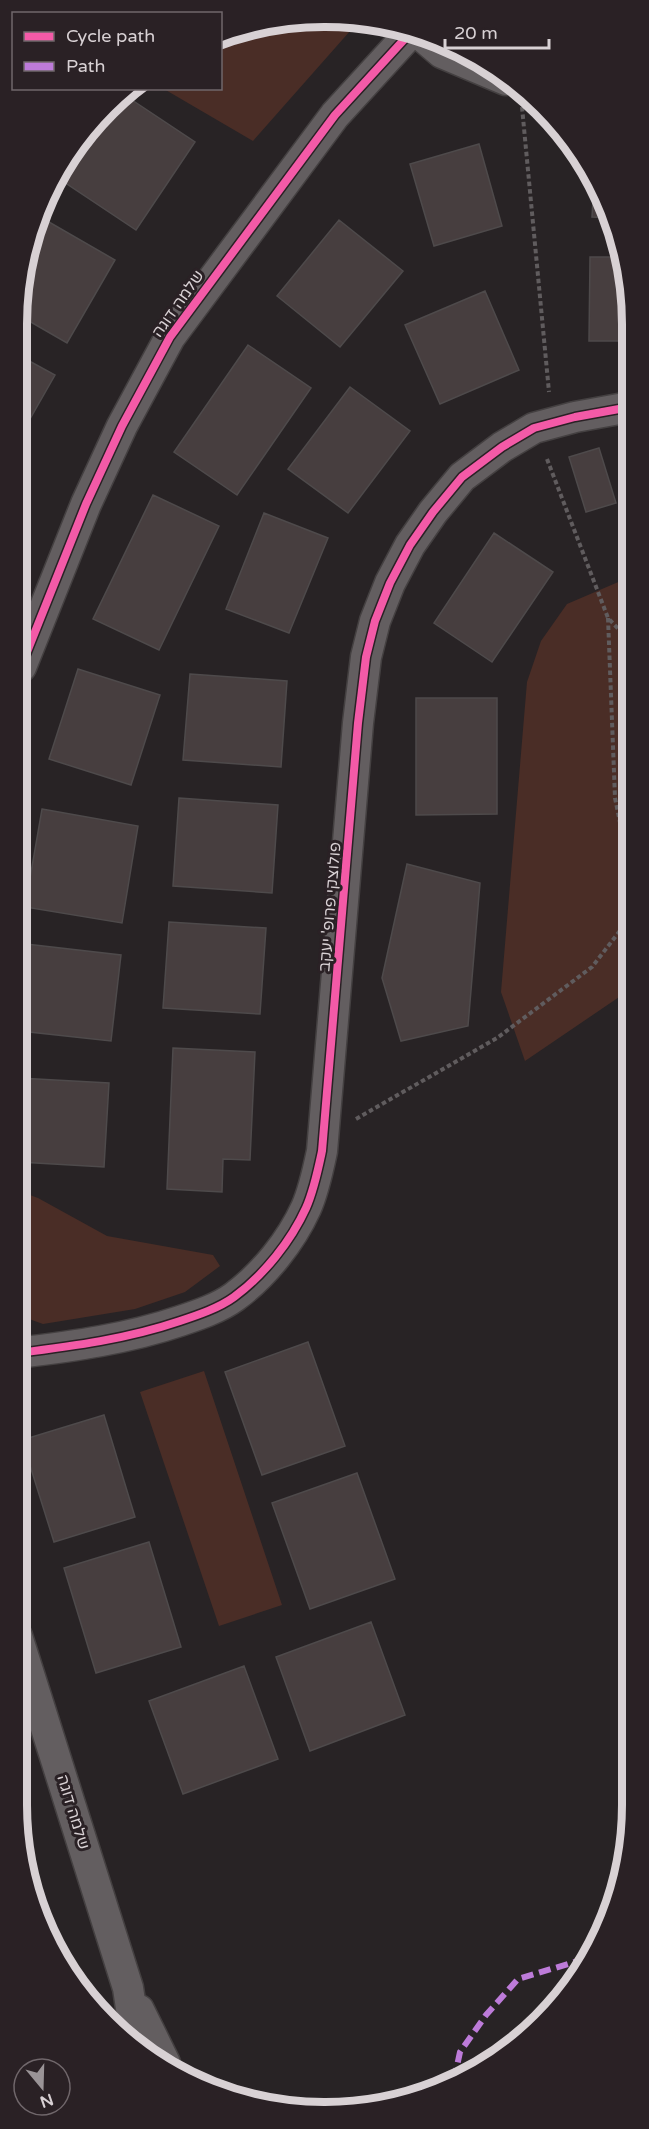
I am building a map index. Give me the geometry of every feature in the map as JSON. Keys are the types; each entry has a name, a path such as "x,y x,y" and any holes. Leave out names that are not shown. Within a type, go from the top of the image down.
{"street":[{"name":"שלמה דוגה","path":"27,652 86,504 122,426 170,337 335,115 405,38"},
{"path":"439,50 504,86"},
{"name":"פולוצקי פרופ' יעקב","path":"27,1352 102,1343 153,1330 200,1314 233,1297 259,1275 283,1247 306,1209 315,1181 324,1138 358,723 366,657 375,621 390,583 410,545 462,477 502,447 543,425 622,408"},
{"name":"שלמה דוגה","path":"27,1668 128,1988 160,2052"},
{"name":"שלמה דוגה","path":"128,1988 135,2034"}],"path":[{"path":"514,95 543,425 608,618 615,798 622,832"},
{"path":"608,618 622,633"},
{"path":"324,1138 497,1038 592,967 622,927"}],"shaded area":[{"path":"324,27 352,29 253,141 166,90 222,90 222,46 229,43 286,30"},
{"path":"622,580 622,995 525,1061 501,992 527,682 541,641 567,604"},
{"path":"27,1194 107,1236 213,1255 220,1266 185,1292 135,1309 43,1324 27,1318"},
{"path":"204,1371 282,1605 219,1626 140,1392"}],"building":[{"path":"130,99 195,142 136,230 64,182 88,143"},
{"path":"479,144 502,226 434,246 410,164"},
{"path":"593,198 602,217 592,217"},
{"path":"46,220 115,260 67,343 27,320 33,266"},
{"path":"339,220 403,271 340,347 277,296"},
{"path":"590,257 614,257 621,305 622,341 589,341"},
{"path":"485,291 519,370 440,404 405,325"},
{"path":"248,345 311,388 237,495 174,452"},
{"path":"27,360 55,375 27,424"},
{"path":"350,387 410,431 348,513 288,469"},
{"path":"599,448 616,503 586,512 569,457"},
{"path":"153,495 219,526 159,650 93,619"},
{"path":"264,513 328,538 289,633 226,609"},
{"path":"494,533 553,572 492,662 434,623"},
{"path":"78,669 160,695 131,785 49,759"},
{"path":"190,674 287,681 281,767 183,760"},
{"path":"416,698 497,698 497,814 416,815"},
{"path":"179,798 278,805 272,893 173,886"},
{"path":"42,809 138,826 122,923 27,907"},
{"path":"407,864 480,883 468,1026 401,1041 382,978"},
{"path":"169,922 266,928 260,1014 163,1008"},
{"path":"27,944 121,955 111,1041 27,1032"},
{"path":"173,1048 255,1052 250,1160 223,1159 222,1192 167,1189"},
{"path":"27,1078 109,1083 104,1167 27,1162"},
{"path":"308,1342 345,1446 262,1475 225,1372"},
{"path":"104,1415 135,1517 54,1542 27,1456 27,1438"},
{"path":"357,1473 395,1579 310,1609 272,1503"},
{"path":"149,1542 181,1647 96,1673 64,1568"},
{"path":"371,1622 405,1715 310,1751 276,1657"},
{"path":"244,1666 278,1759 183,1794 149,1701"}],"marked path":[{"path":"456,2071 460,2052 486,2015 518,1979 577,1961"}],"cycle path":[{"path":"27,652 86,504 122,426 170,337 335,115 405,38"},
{"path":"27,1352 120,1337 160,1327 215,1308 234,1297 256,1278 276,1257 293,1233 309,1201 322,1151 358,723 366,657 375,621 390,583 410,545 462,477 502,447 534,428 575,417 622,408"}]}
